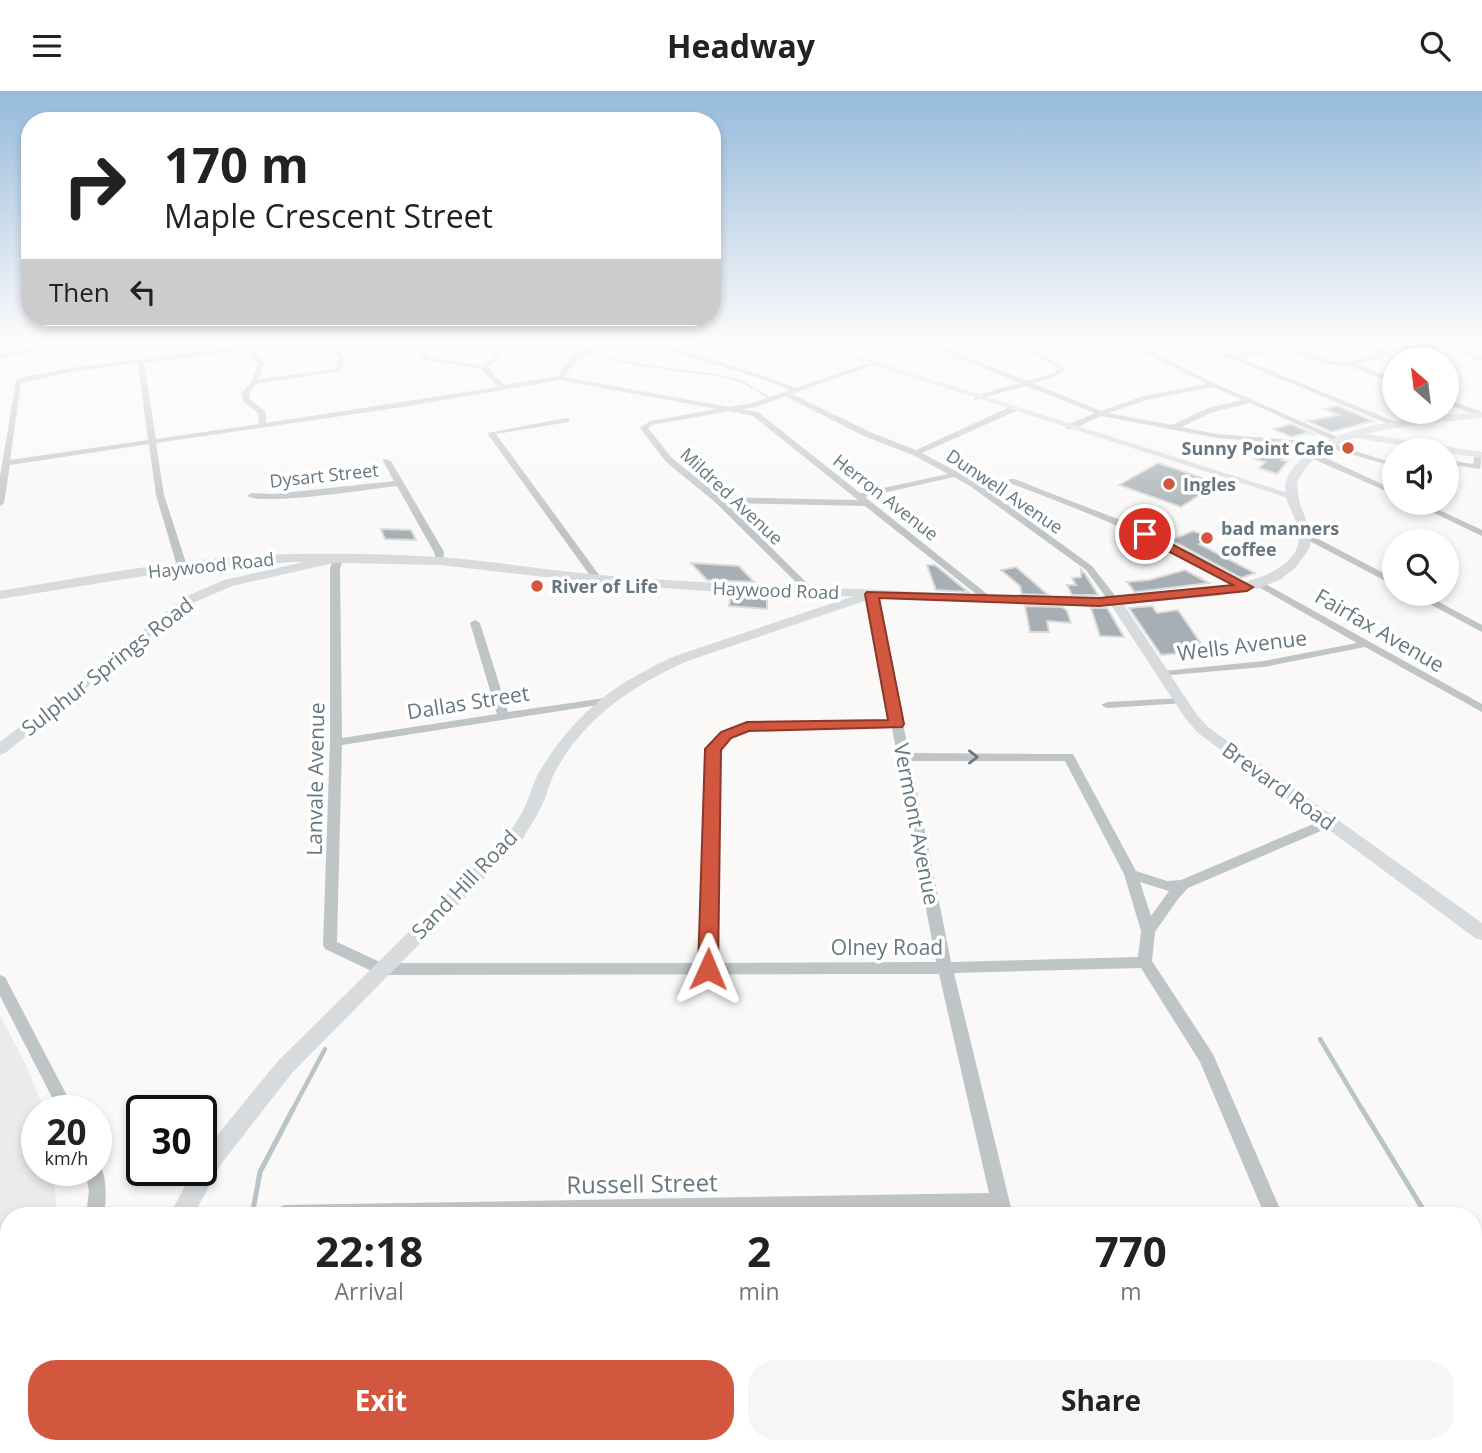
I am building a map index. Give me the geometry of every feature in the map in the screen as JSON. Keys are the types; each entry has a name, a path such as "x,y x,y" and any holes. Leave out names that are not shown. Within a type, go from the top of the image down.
{"main road":[{"path":"1306,535 1292,496 1291,481 1314,456 1333,443 1354,435 1401,426 1482,415"},
{"name":"Haywood Road","path":"0,595 182,566 262,559 339,558 440,561 597,579 706,587 1115,602 1253,585 1285,569 1305,543 1306,535"}],"street":[{"path":"0,503 4,456 14,404"},
{"path":"148,404 160,495 182,566"},
{"path":"251,404 262,412 263,426"},
{"name":"Herron Avenue","path":"4,456 154,441 405,404"},
{"name":"Herron Avenue","path":"704,404 755,414 988,599"},
{"path":"735,409 753,404"},
{"name":"Dunwell Avenue","path":"805,404 957,474 1089,568 1115,602"},
{"path":"995,404 1292,496"},
{"path":"1077,404 1103,414 1172,428 1231,437 1333,443"},
{"path":"1070,427 1127,404"},
{"path":"1172,428 1211,410 1240,404"},
{"path":"1256,404 1333,443 1382,461"},
{"path":"1346,404 1401,426"},
{"path":"1460,406 1482,415"},
{"name":"Mildred Avenue","path":"735,409 650,423 644,428 669,460 718,500 810,591"},
{"path":"916,453 1013,409"},
{"path":"566,420 491,433 597,579"},
{"path":"1354,435 1382,440"},
{"path":"1459,452 1480,455 1477,467 1459,464"},
{"path":"1314,456 1382,487"},
{"path":"387,461 439,552 440,561"},
{"path":"858,496 957,474"},
{"name":"Fairfax Avenue","path":"1012,481 1097,512 1253,585 1482,709"},
{"name":"Dysart Street","path":"251,496 274,497 400,483"},
{"path":"718,500 867,503"},
{"path":"1443,515 1482,533"},
{"path":"1306,535 1382,576"},
{"name":"Lanvale Avenue","path":"339,558 335,568 336,742 330,945 380,969"},
{"name":"Sulphur Springs Road","path":"0,750 189,600 228,583 339,558"},
{"name":"Sand Hill Road","path":"186,1207 213,1157 277,1076 380,969 516,836 558,753 605,701 656,670 680,659 872,594"},
{"name":"Vermont Avenue","path":"872,594 945,968 1002,1207"},
{"name":"Brevard Road","path":"1115,602 1203,730 1482,933"},
{"path":"1439,606 1482,629"},
{"path":"475,624 503,716"},
{"name":"Wells Avenue","path":"1164,674 1264,664 1366,644"},
{"name":"Dallas Street","path":"336,742 605,701"},
{"path":"1107,705 1181,701"},
{"path":"708,969 713,749 726,735 747,727 897,724"},
{"path":"905,757 1069,757 1131,874 1148,931 1145,962 1207,1059 1270,1207"},
{"path":"1131,874 1167,886 1183,885 1330,822"},
{"path":"1148,931 1183,885"},
{"name":"Olney Road","path":"380,969 945,968 1145,962"},
{"path":"0,981 59,1095"},
{"path":"96,1207 97,1186"}],"shaded area":[{"path":"0,1016 38,1095 21,1095 21,1186 54,1186 57,1207 0,1207"}],"building":[{"path":"1338,406 1373,421 1331,432 1307,421 1339,415 1324,409"},
{"path":"1291,424 1316,435 1306,433 1291,437 1273,429"},
{"path":"1272,445 1293,451 1282,460 1288,461 1277,474 1259,468 1265,462 1254,459"},
{"name":"Ingles","path":"1158,463 1218,483 1181,507 1119,485"},
{"path":"381,529 411,530 416,540 385,539"},
{"path":"1193,531 1213,538 1199,544 1255,573 1241,578 1171,540"},
{"path":"691,563 739,566 754,582 707,580"},
{"path":"927,565 935,565 968,592 936,590"},
{"path":"1016,567 1048,595 1022,594 1020,586 1001,570"},
{"path":"1081,570 1098,595 1072,595 1067,585 1076,585 1072,578 1081,577"},
{"path":"1185,570 1209,583 1135,592 1127,582 1149,580"},
{"path":"731,595 767,596 767,609 729,606"},
{"path":"1025,606 1062,607 1067,611 1071,623 1047,621 1049,632 1030,632"},
{"path":"1152,606 1157,613 1178,610 1206,651 1161,655 1129,608"},
{"path":"1091,608 1107,608 1124,637 1100,636"}],"waterway":[{"path":"1320,1039 1363,1111"},
{"path":"292,1111 325,1049"},
{"path":"254,1207 260,1172 293,1109"},
{"path":"1362,1109 1422,1207"}],"place":[{"name":"Sunny Point Cafe","path":"1348,448"},
{"name":"Ingles","path":"1169,484"},
{"name":"bad manners coffee","path":"1207,538"},
{"name":"River of Life","path":"537,586"}],"route":[{"path":"708,969 713,749 726,735 747,727 897,724 872,594 1115,602 1247,587 1145,534"}]}
